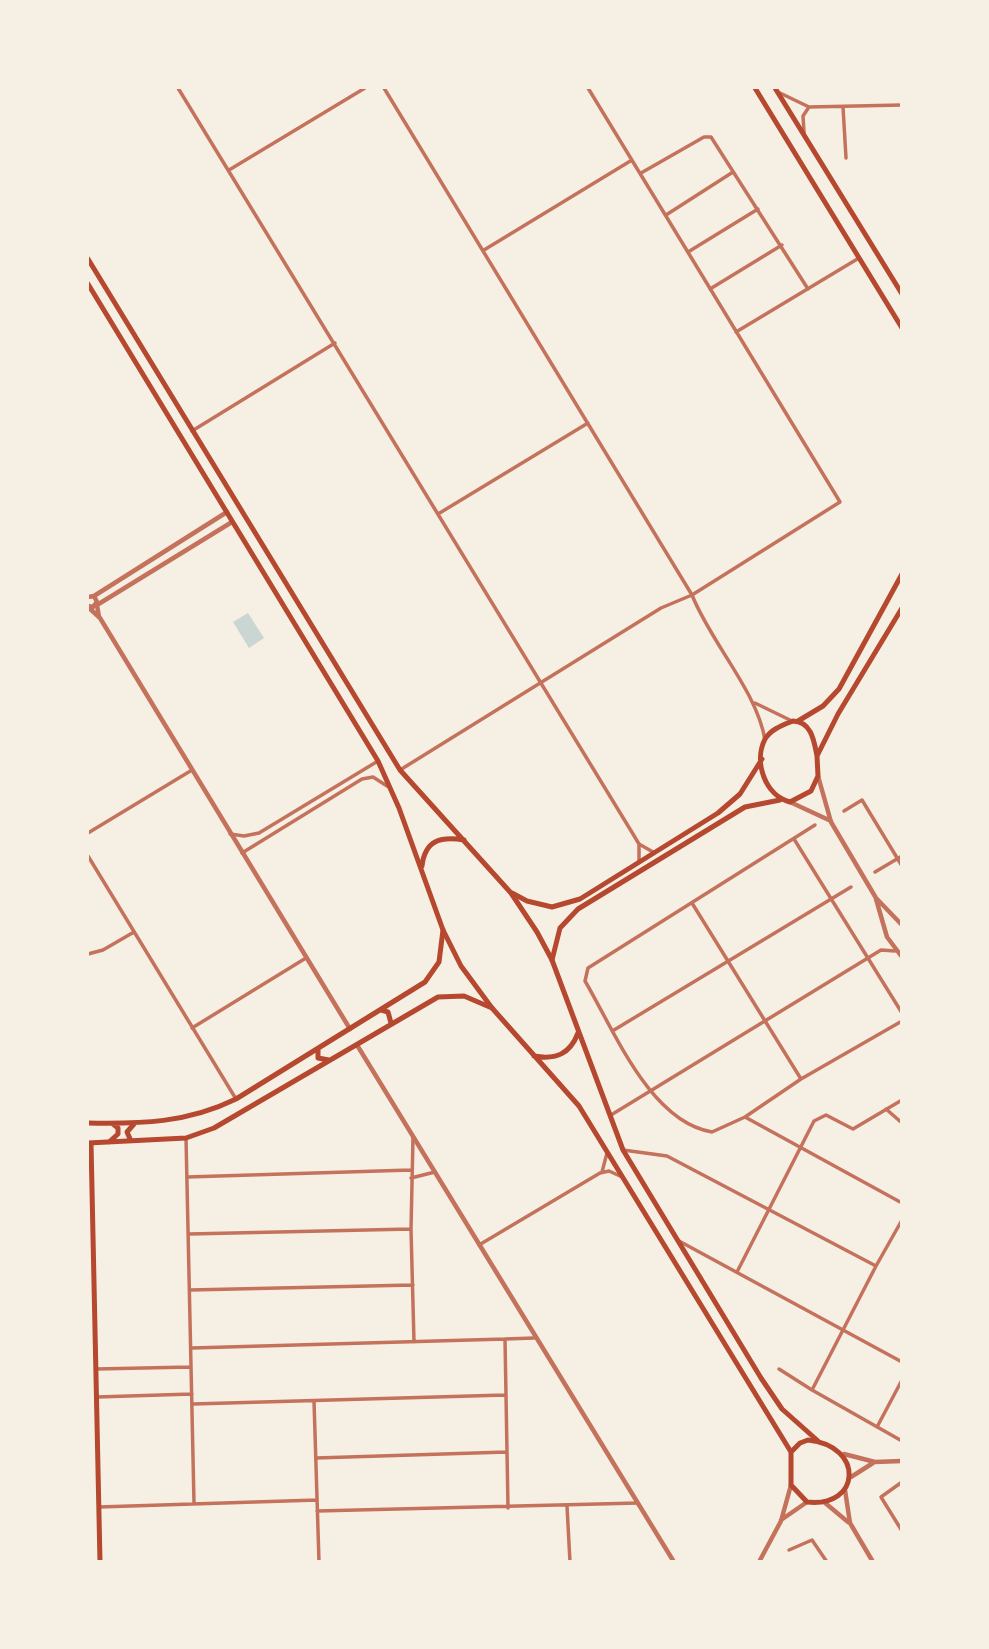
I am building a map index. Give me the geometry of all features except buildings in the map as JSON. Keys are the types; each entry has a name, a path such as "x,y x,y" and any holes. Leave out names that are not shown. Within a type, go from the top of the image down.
{"main road":[{"path":"755,88 901,328"},
{"path":"776,89 901,294"},
{"path":"88,259 99,276 192,431 400,770 511,893 552,960 623,1150 782,1409 818,1441 844,1454 849,1464 850,1478 845,1490 824,1502 807,1502 791,1485 791,1452 608,1150 579,1106 492,1008 461,966 443,929 378,761 88,284 99,276"},
{"path":"99,302 103,296 110,295"},
{"path":"242,537 253,530"},
{"path":"250,551 261,544"},
{"path":"780,800 769,790 763,776 765,740 773,731 823,706 840,687 901,574"},
{"path":"817,756 838,714 901,608"},
{"path":"552,960 559,928 579,909 745,807 766,800 790,802 811,791 818,776 813,735 796,721"},
{"path":"511,893 541,905 564,905 580,899 718,813 740,794 762,759"},
{"path":"421,868 423,858 433,841 446,837 464,840"},
{"path":"88,1123 134,1125 188,1118 236,1100 412,992 434,972 442,953 443,929"},
{"path":"100,1562 89,1143 186,1138 233,1119 438,997 450,995 474,999 492,1008"},
{"path":"381,1010 388,1012 391,1023"},
{"path":"534,1056 559,1056 570,1049 578,1031"},
{"path":"323,1046 316,1056 322,1061 329,1060"},
{"path":"109,1142 118,1132 113,1124"},
{"path":"133,1141 127,1132 134,1125"},
{"path":"692,1288 702,1280"},
{"path":"88,1358 94,1355"},
{"path":"88,1369 95,1368"},
{"path":"791,1452 800,1443 818,1441"}],"street":[{"path":"178,88 639,844 653,852"},
{"path":"229,170 365,88"},
{"path":"384,88 692,595 733,672 758,707 796,721"},
{"path":"400,770 661,608 692,595 840,502 588,88"},
{"path":"776,89 809,107 901,105"},
{"path":"804,134 803,116 809,107"},
{"path":"842,107 846,159"},
{"path":"640,174 708,136 712,137 782,245 807,289"},
{"path":"484,250 632,160"},
{"path":"666,215 733,172"},
{"path":"688,252 758,209"},
{"path":"710,289 782,245"},
{"path":"736,332 859,258"},
{"path":"192,431 335,343"},
{"path":"438,514 588,423"},
{"path":"100,618 97,605 91,597 227,512"},
{"path":"88,607 97,605 232,522"},
{"path":"158,555 163,560 163,565"},
{"path":"88,607 100,618 349,1029"},
{"path":"758,707 765,740"},
{"path":"230,834 244,836 259,833 378,761"},
{"path":"88,833 192,770"},
{"path":"818,776 831,822 876,898 901,925"},
{"path":"242,853 362,779 373,777 390,787"},
{"path":"845,811 862,800 899,858 901,866"},
{"path":"790,802 831,822"},
{"path":"815,825 586,970 585,981 649,1090 672,1114 712,1132 745,1117 801,1079 901,1021"},
{"path":"794,839 901,1013"},
{"path":"639,844 639,860"},
{"path":"88,856 236,1100"},
{"path":"875,872 899,858"},
{"path":"614,1031 851,887"},
{"path":"876,898 883,928 901,957"},
{"path":"692,903 801,1079"},
{"path":"883,928 887,922 897,919"},
{"path":"88,954 103,950 134,932"},
{"path":"609,1116 881,950 887,937"},
{"path":"881,950 895,951"},
{"path":"192,1028 306,958"},
{"path":"357,1045 534,1338 674,1562"},
{"path":"737,1272 819,1116 826,1115 853,1129 901,1100"},
{"path":"886,1109 901,1123"},
{"path":"745,1117 901,1203"},
{"path":"186,1138 194,1503"},
{"path":"413,1138 411,1229 414,1342"},
{"path":"479,1245 600,1173 605,1168 608,1150"},
{"path":"623,1150 667,1156 876,1266"},
{"path":"187,1177 411,1170"},
{"path":"411,1178 435,1172"},
{"path":"600,1173 614,1172 625,1179"},
{"path":"812,1390 901,1220"},
{"path":"189,1234 411,1229"},
{"path":"677,1240 901,1362"},
{"path":"190,1290 413,1285"},
{"path":"191,1348 534,1338"},
{"path":"505,1339 508,1508"},
{"path":"95,1368 191,1367"},
{"path":"779,1369 901,1441"},
{"path":"877,1427 901,1380"},
{"path":"97,1397 192,1394"},
{"path":"192,1404 505,1395"},
{"path":"314,1401 318,1562"},
{"path":"317,1458 507,1452"},
{"path":"844,1454 875,1462 901,1461"},
{"path":"850,1478 875,1462"},
{"path":"901,1482 881,1497 901,1531"},
{"path":"759,1562 781,1521 791,1485"},
{"path":"845,1490 850,1524"},
{"path":"99,1507 317,1500"},
{"path":"781,1521 807,1502"},
{"path":"824,1502 850,1524 873,1562"},
{"path":"317,1511 638,1503"},
{"path":"567,1506 570,1562"},
{"path":"789,1550 812,1540 827,1562"}],"shaded area":[{"path":"248,613 264,638 249,648 233,622"}]}
